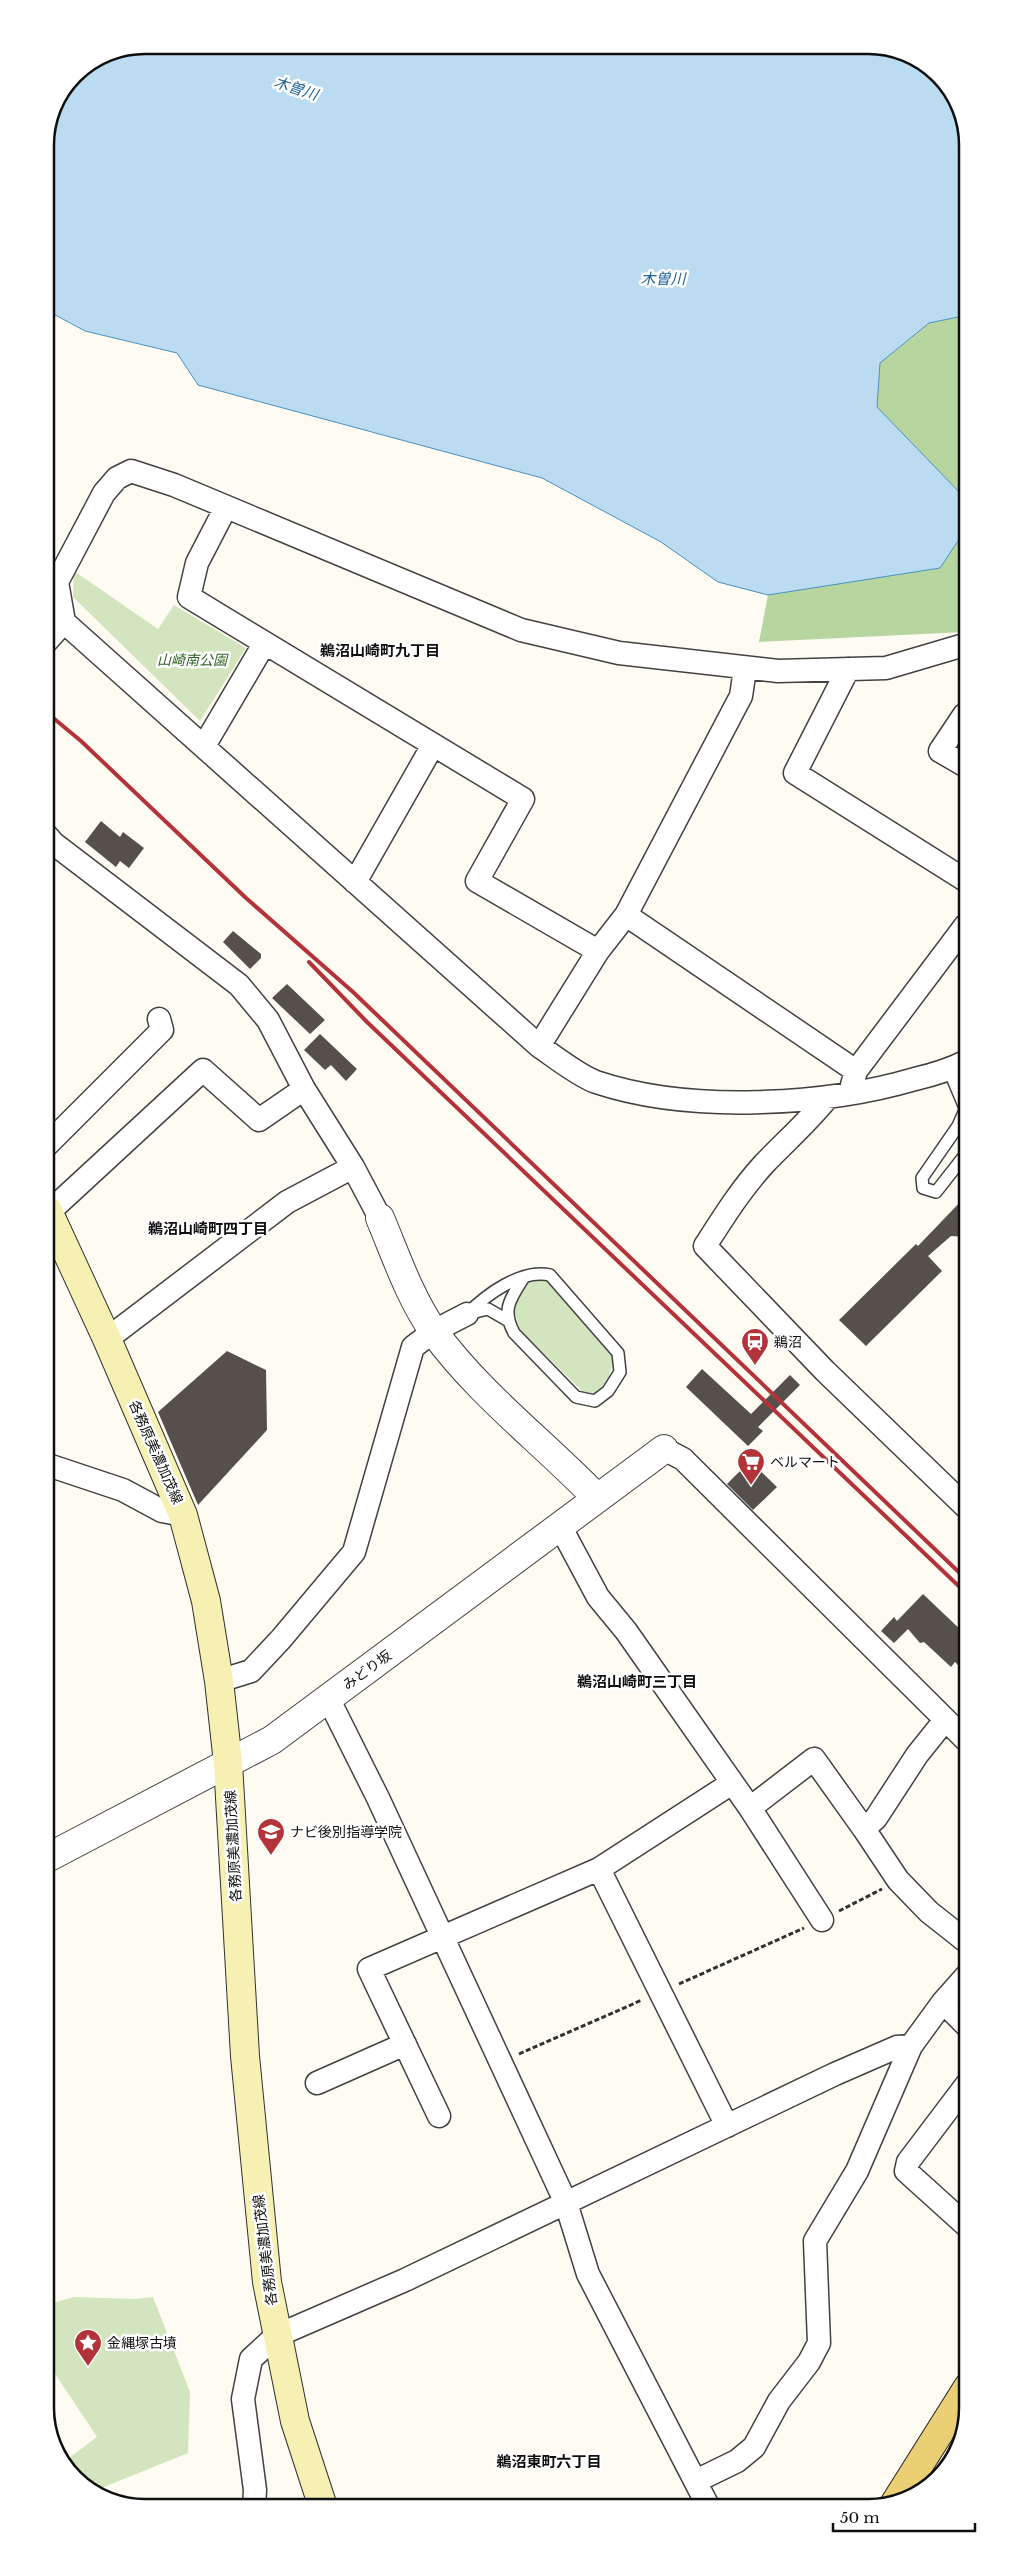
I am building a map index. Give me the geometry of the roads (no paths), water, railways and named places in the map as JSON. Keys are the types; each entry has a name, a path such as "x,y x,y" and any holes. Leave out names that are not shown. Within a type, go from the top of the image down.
{"main road":[{"name":"各務原美濃加茂線","path":"54,1225 184,1515 206,1601 219,1681 228,1763 245,2056 267,2282 276,2336 295,2421 321,2499"},
{"path":"901,2493 959,2401"}],"street":[{"path":"959,646 886,668 778,672 619,653 521,630 174,485 131,471 117,478 104,493 57,582 55,616 204,746 539,1046 595,1082 653,1096 714,1103 828,1097 850,1094 959,1069"},
{"path":"226,507 197,563 189,597 523,799 477,881 598,951"},
{"path":"204,746 264,644"},
{"path":"539,1046 598,951 626,915 741,696 746,669"},
{"path":"848,669 795,773 959,877"},
{"path":"959,722 940,751 959,762"},
{"path":"355,882 433,745"},
{"path":"54,844 239,985 268,1020 304,1089 353,1167 380,1218 416,1301 434,1331 484,1388 597,1498"},
{"path":"626,915 856,1070"},
{"path":"850,1094 856,1070 959,934"},
{"path":"54,1138 162,1030 159,1019"},
{"path":"54,1207 203,1070 259,1120 304,1089"},
{"path":"828,1097 813,1116 763,1165 733,1202 705,1246 825,1371 959,1500"},
{"path":"107,1340 287,1202 353,1167"},
{"path":"219,1681 250,1670 281,1639 354,1552 413,1347 434,1331 467,1314"},
{"path":"664,1449 683,1458 959,1733"},
{"name":"みどり坂","path":"54,1854 272,1740 664,1449"},
{"path":"54,1467 123,1490 162,1511 184,1515"},
{"path":"560,1526 598,1597 626,1631 732,1782 822,1920"},
{"path":"328,1698 378,1798 499,2063 566,2203 588,2274 705,2499"},
{"path":"864,1829 876,1818 917,1756 945,1720"},
{"path":"750,1808 814,1759 898,1880 929,1912 959,1936"},
{"path":"439,2116 369,1969 599,1869 732,1782"},
{"path":"599,1869 727,2126"},
{"path":"696,2481 737,2461 754,2446 779,2401 810,2362 819,2343 815,2241 857,2171 911,2046 942,2002 959,1984"},
{"path":"942,2002 959,2018"},
{"path":"317,2083 405,2044"},
{"path":"255,2499 256,2490 243,2399 251,2359 276,2336 404,2280 897,2047 911,2046"},
{"path":"959,2095 908,2162 906,2172 959,2219"}],"lane":[{"path":"959,1124 922,1178 923,1188 936,1192 959,1163"},
{"path":"540,1273 550,1275 618,1353 620,1372 608,1391 595,1400 576,1397 514,1333 507,1320 488,1309 467,1314 485,1296 524,1277 540,1273"},
{"path":"507,1320 509,1300 524,1277"}],"water":[{"name":"木曽川","path":"138,54 886,55 914,66 933,80 947,99 958,127 959,317 929,323 880,363 877,407 959,492 959,540 940,568 768,595 718,582 661,542 542,478 198,385 177,353 85,331 54,314 54,138 63,104 72,89 89,72 115,59"}],"railway":[{"path":"54,719 81,741 246,898 353,992 959,1572"},
{"path":"309,962 367,1022 959,1586"}],"place":[{"name":"鵜沼","path":"755,1366"},
{"name":"ベルマート","path":"751,1486"},
{"name":"ナビ後別指導学院","path":"271,1856"},
{"name":"金縄塚古墳","path":"88,2367"}],"district":[{"name":"鵜沼山崎町九丁目","path":"380,650"},
{"name":"鵜沼山崎町四丁目","path":"208,1228"},
{"name":"鵜沼山崎町三丁目","path":"637,1681"},
{"name":"鵜沼東町六丁目","path":"549,2461"}],"park label":[{"name":"山崎南公園","path":"192,660"}]}
